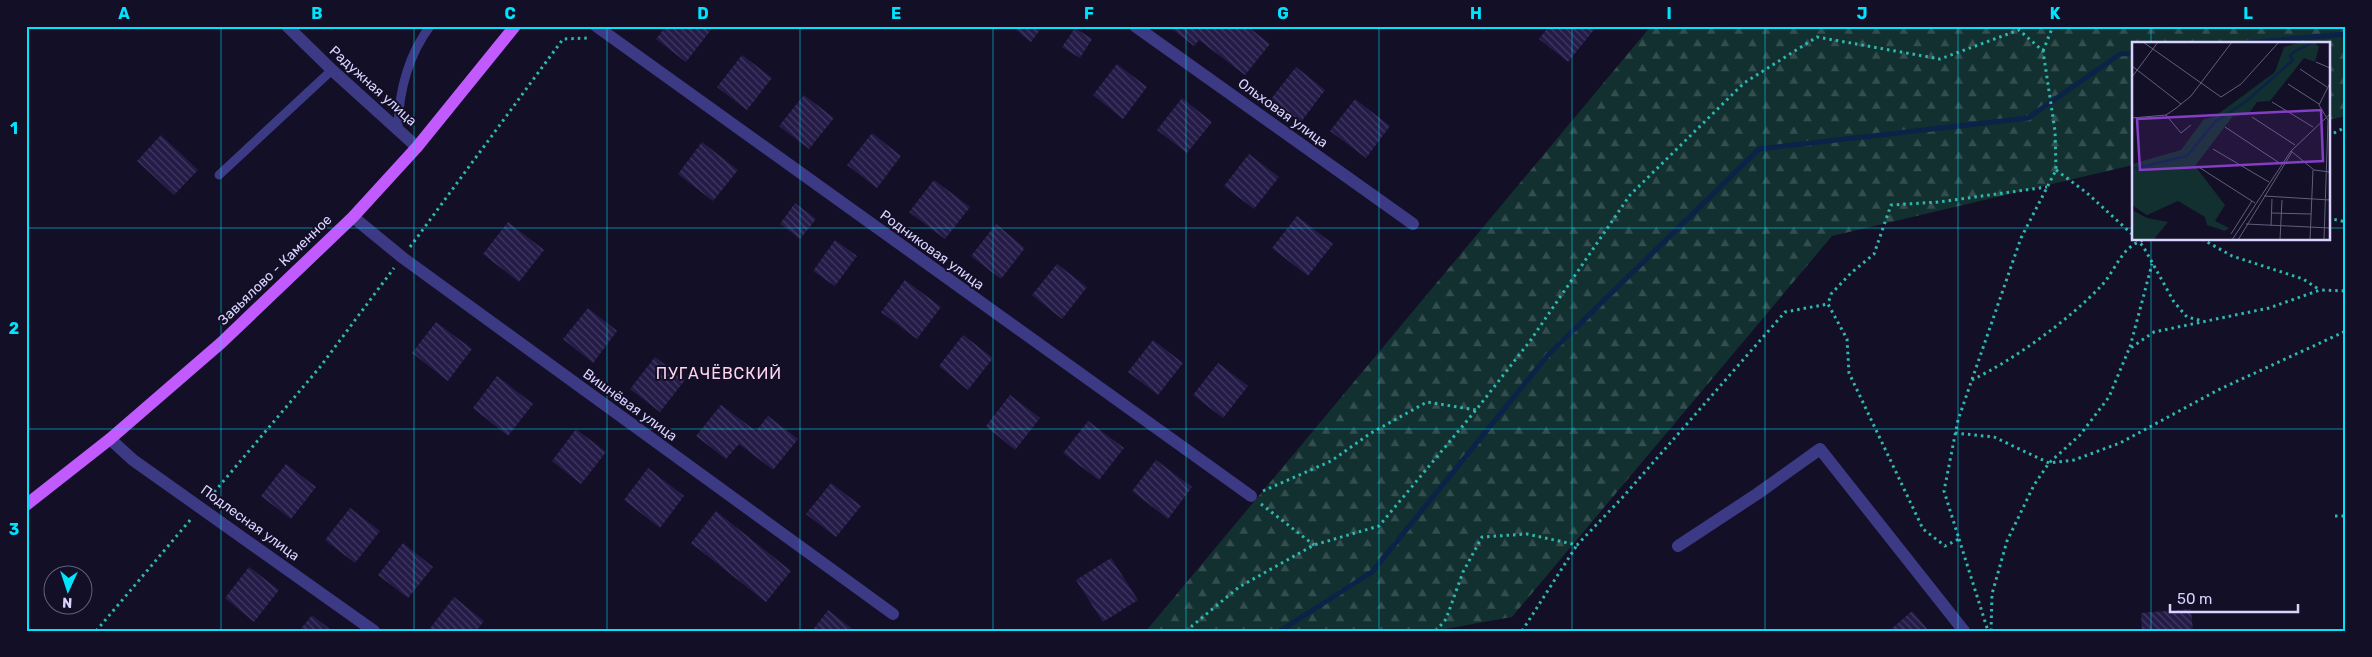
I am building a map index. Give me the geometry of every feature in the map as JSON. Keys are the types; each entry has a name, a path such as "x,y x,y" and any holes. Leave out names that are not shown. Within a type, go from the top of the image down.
{"main road":[{"name":"Завьялово - Каменное","path":"26,505 110,439 221,343 352,217 417,147 516,26"}],"street":[{"name":"Радужная улица","path":"287,26 332,70 398,127 417,147"},
{"name":"Родниковая улица","path":"596,26 609,38 1251,496"},
{"name":"Ольховая улица","path":"1135,26 1413,224"},
{"name":"Вишнёвая улица","path":"352,217 402,258 893,614"},
{"name":"Подлесная улица","path":"110,439 133,460 202,506 374,631"},
{"path":"1678,546 1757,494 1820,449 1964,631"}],"lane":[{"path":"398,127 399,108 405,75 422,38 430,26"},
{"path":"219,175 332,70"}],"path":[{"path":"1990,631 1944,491 1955,433 1971,380 2021,238 2056,170 2055,131 2043,51 2053,26"},
{"path":"1186,631 1238,587 1314,545 1379,526 1476,410 1555,307 1630,195 1744,83 1817,37 1940,59 2018,28 2043,51"},
{"path":"96,631 320,367 563,39 609,38"},
{"path":"2330,135 2346,127"},
{"path":"2056,170 2087,193 2132,234"},
{"path":"1959,539 1945,546 1923,529 1849,373 1846,339 1828,304 1831,294 1851,273 1874,254 1892,205 1939,202 2047,187"},
{"path":"2330,218 2346,222"},
{"path":"1971,380 1998,367 2060,321 2102,285 2127,249 2137,240 2174,302 2187,317 2206,321"},
{"path":"2204,240 2232,256 2302,279 2320,290"},
{"path":"1990,631 1992,594 2007,541 2034,485 2049,463 2080,435 2109,397 2129,349 2152,263"},
{"path":"2129,349 2154,332 2270,308 2320,290 2346,291"},
{"path":"1522,631 1577,545 1622,498 1784,312 1828,304"},
{"path":"1955,433 1994,436 2049,463 2074,460 2120,443 2218,390 2346,331"},
{"path":"1314,545 1251,496 1331,461 1371,433 1427,402 1476,410"},
{"path":"2335,516 2346,516"},
{"path":"1436,631 1446,619 1463,572 1482,537 1527,534 1577,545"}],"green space":[{"path":"1651,26 2346,26 2346,116 2330,120 2330,42 2132,42 2132,165 1832,236 1512,617 1434,631 1146,631"}],"building":[{"path":"666,26 714,26 686,62 656,39"},
{"path":"1011,26 1043,26 1031,42"},
{"path":"1168,26 1247,26 1270,44 1245,75 1199,40 1194,46"},
{"path":"1549,26 1597,26 1568,62 1539,39"},
{"path":"1075,28 1092,39 1080,58 1062,47"},
{"path":"742,55 772,78 747,110 717,87"},
{"path":"1117,64 1147,87 1123,119 1093,95"},
{"path":"1296,67 1325,90 1301,122 1271,99"},
{"path":"804,95 834,118 809,149 779,126"},
{"path":"1182,98 1212,122 1187,153 1157,130"},
{"path":"1355,99 1390,126 1366,158 1330,131"},
{"path":"872,133 901,156 877,188 847,165"},
{"path":"161,135 198,170 174,195 137,161"},
{"path":"702,142 738,170 713,201 678,174"},
{"path":"1249,154 1279,177 1254,209 1224,186"},
{"path":"934,180 970,207 945,239 909,212"},
{"path":"795,203 816,219 800,239 780,224"},
{"path":"1297,216 1333,244 1308,276 1272,248"},
{"path":"508,222 544,250 519,282 483,254"},
{"path":"996,224 1025,248 1001,279 971,256"},
{"path":"835,240 857,256 835,286 813,271"},
{"path":"1057,264 1087,287 1062,319 1032,295"},
{"path":"905,280 941,307 917,339 881,312"},
{"path":"588,308 617,331 593,363 563,339"},
{"path":"436,322 472,349 448,381 412,353"},
{"path":"963,335 993,358 968,390 939,366"},
{"path":"1153,340 1183,363 1158,395 1128,372"},
{"path":"655,357 685,380 660,412 630,389"},
{"path":"1218,363 1248,386 1223,418 1193,395"},
{"path":"497,376 533,404 508,436 473,408"},
{"path":"1010,395 1040,418 1015,450 986,426"},
{"path":"721,405 756,431 768,416 798,439 773,470 739,444 726,459 696,436"},
{"path":"1088,421 1124,448 1099,480 1063,453"},
{"path":"576,429 606,452 581,484 552,461"},
{"path":"1156,460 1192,487 1168,519 1132,491"},
{"path":"286,464 316,487 291,519 261,496"},
{"path":"648,468 684,496 660,528 624,500"},
{"path":"831,483 861,506 836,537 806,514"},
{"path":"350,508 380,531 355,563 325,540"},
{"path":"716,511 791,571 766,602 691,543"},
{"path":"403,543 433,567 408,598 378,575"},
{"path":"1111,558 1138,600 1103,622 1076,580"},
{"path":"249,567 279,590 254,622 225,598"},
{"path":"454,597 484,621 476,631 428,631"},
{"path":"2191,609 2193,631 2142,631 2141,613"},
{"path":"828,610 855,631 812,631"},
{"path":"1912,611 1929,631 1889,631"},
{"path":"312,615 332,631 299,631"}],"waterway":[{"path":"2256,42 2346,34"},
{"path":"1280,631 1372,572 1548,355 1759,149 2028,118 2120,54 2132,53"}],"district":[{"name":"ПУГАЧЁВСКИЙ","path":"719,373"}]}
